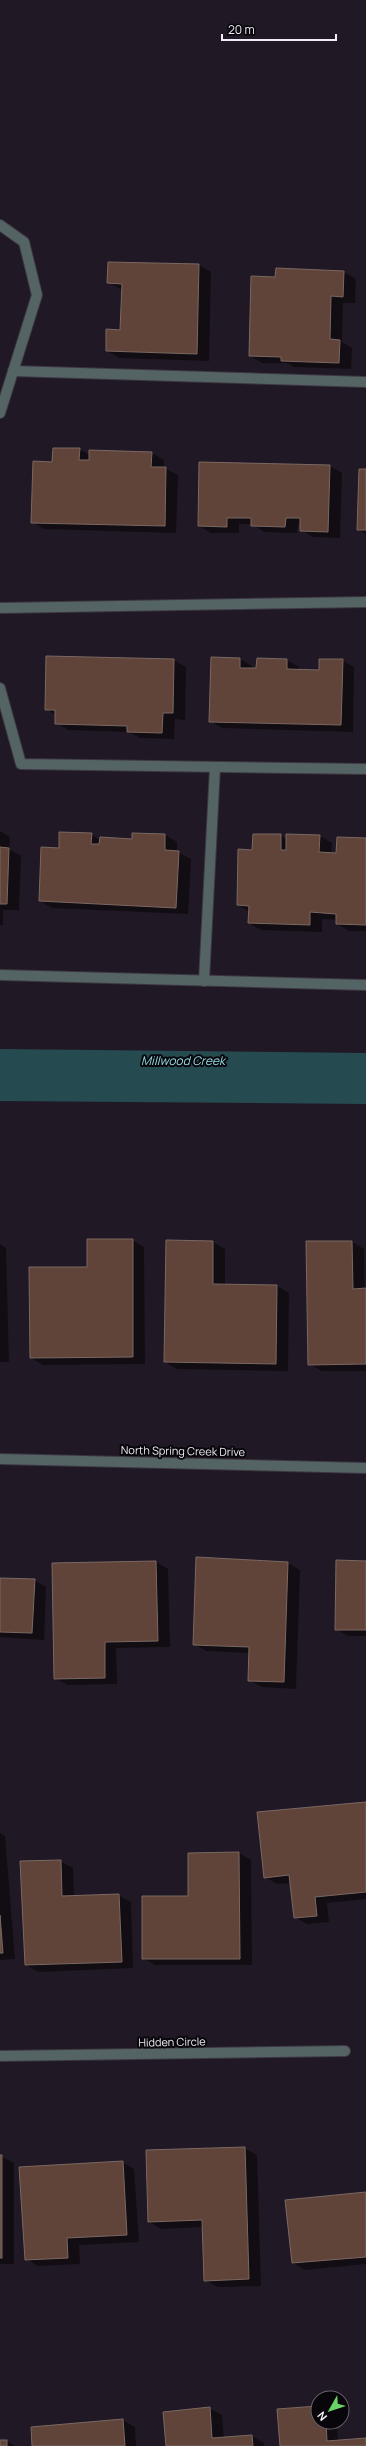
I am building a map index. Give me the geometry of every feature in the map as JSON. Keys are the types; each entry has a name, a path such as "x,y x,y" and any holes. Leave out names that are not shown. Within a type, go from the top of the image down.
{"street":[{"path":"0,225 24,242 37,295 0,413"},
{"path":"12,371 366,382"},
{"path":"0,608 366,602"},
{"path":"0,688 21,764 366,769"},
{"path":"204,981 215,767"},
{"path":"0,975 366,985"},
{"name":"North Spring Creek Drive","path":"0,1459 366,1468"},
{"name":"Hidden Circle","path":"0,2056 344,2051"}],"water":[{"name":"Millwood Creek","path":"0,1049 366,1053 366,1104 0,1101"}],"building":[{"path":"108,262 199,264 197,354 106,351 106,329 120,330 122,284 107,283"},
{"path":"276,268 344,271 343,297 331,296 330,339 340,340 339,363 281,361 281,357 249,356 251,276 275,277"},
{"path":"53,448 80,448 79,460 89,460 89,450 152,452 151,467 166,467 165,526 31,523 33,461 52,462"},
{"path":"199,462 330,465 328,532 300,531 300,518 286,518 285,527 251,526 251,518 227,518 227,527 198,526"},
{"path":"359,469 366,469 366,530 357,530"},
{"path":"46,656 174,659 173,713 163,713 162,733 127,732 127,726 55,724 55,710 45,710"},
{"path":"211,657 240,658 240,668 256,668 257,658 287,659 287,669 319,670 319,659 343,659 341,725 209,722"},
{"path":"59,832 92,833 91,844 99,844 100,837 132,839 132,833 165,834 165,850 179,851 176,908 39,901 41,847 59,848"},
{"path":"253,834 281,834 281,850 286,850 286,834 320,835 319,852 336,853 337,837 366,838 366,925 336,924 336,914 310,912 310,925 248,923 249,906 237,905 238,849 252,850"},
{"path":"0,847 9,848 7,904 0,904"},
{"path":"87,1239 133,1239 133,1357 30,1358 29,1267 87,1267"},
{"path":"166,1240 213,1241 213,1284 277,1285 276,1364 164,1362"},
{"path":"306,1241 352,1241 353,1289 366,1288 366,1364 308,1365"},
{"path":"196,1557 288,1562 284,1682 248,1681 249,1647 193,1645"},
{"path":"336,1560 366,1561 366,1630 335,1630"},
{"path":"156,1561 158,1641 105,1642 105,1678 54,1679 52,1563"},
{"path":"0,1578 35,1579 32,1633 0,1632"},
{"path":"366,1802 366,1892 315,1897 317,1916 294,1918 289,1875 264,1878 257,1812"},
{"path":"239,1852 240,1959 142,1959 142,1896 188,1896 188,1853"},
{"path":"61,1860 62,1896 119,1894 122,1962 25,1965 20,1861"},
{"path":"0,1915 3,1953 0,1953"},
{"path":"245,2147 249,2279 204,2281 202,2220 148,2222 146,2150"},
{"path":"0,2155 2,2155 2,2258 0,2258"},
{"path":"123,2161 127,2235 67,2238 68,2258 25,2260 19,2167"},
{"path":"366,2192 366,2257 292,2263 285,2200"},
{"path":"210,2407 212,2438 252,2435 253,2446 166,2446 163,2412"},
{"path":"310,2407 310,2430 326,2430 327,2441 366,2438 366,2446 280,2446 277,2409"},
{"path":"123,2419 125,2446 32,2446 31,2427"},
{"path":"0,2440 7,2440 7,2446 0,2446"}]}
